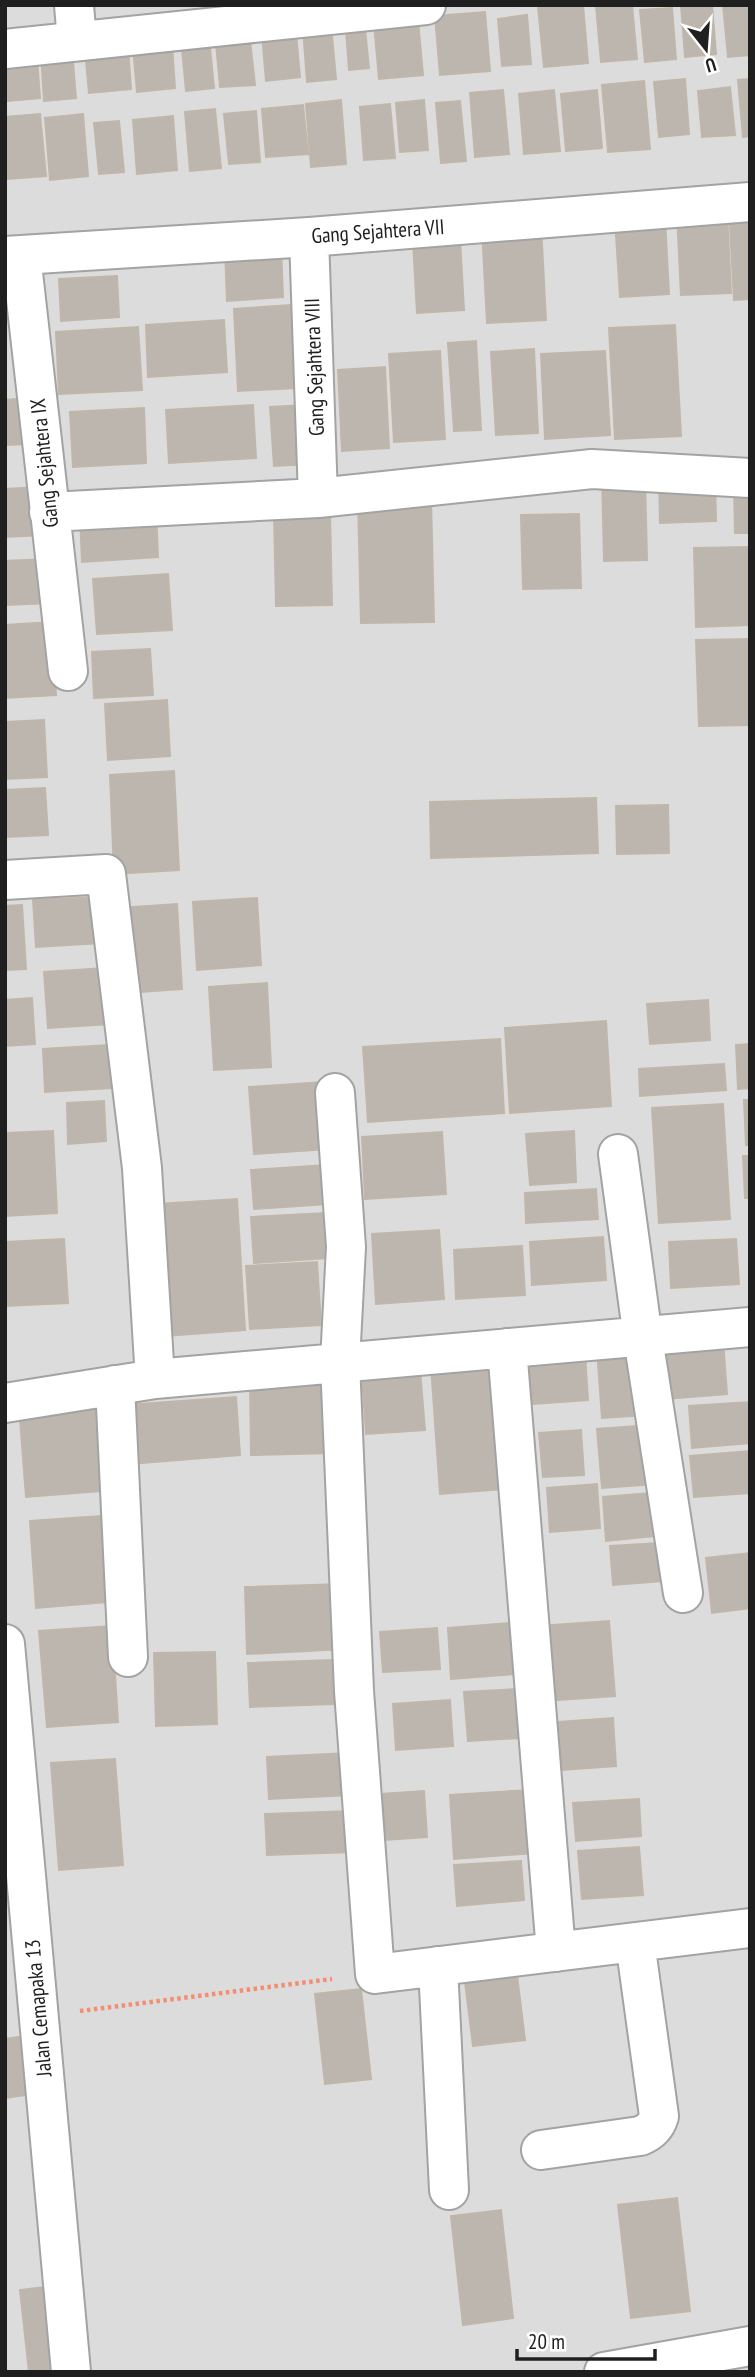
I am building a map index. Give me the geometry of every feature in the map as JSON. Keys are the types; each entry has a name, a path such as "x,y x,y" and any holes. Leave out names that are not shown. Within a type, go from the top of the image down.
{"street":[{"path":"5,49 76,23 426,5"},
{"name":"Gang Sejahtera VII","path":"13,255 309,237 750,202"},
{"name":"Gang Sejahtera VIII","path":"309,237 318,498"},
{"name":"Gang Sejahtera IX","path":"13,255 50,512 68,671"},
{"path":"50,512 318,498 592,469 750,478"},
{"path":"5,880 106,874 142,1168 155,1379"},
{"path":"335,1093 346,1247 340,1362 354,1691 374,1974 750,1928"},
{"path":"618,1154 643,1338 683,1592"},
{"path":"5,1403 155,1379 750,1327"},
{"path":"507,1348 556,1952"},
{"path":"115,1385 128,1657"},
{"name":"Jalan Cemapaka 13","path":"6,1665 71,2372"},
{"path":"541,2150 640,2136 652,2129 657,2122 659,2116 635,1942"},
{"path":"438,1966 449,2190"},
{"path":"604,2372 750,2346"}],"path":[{"path":"39,2016 374,1974"}],"shaded area":[{"path":"5,5 750,5 750,2372 5,2372"}],"building":[{"path":"583,5 588,63 544,67 538,7"},
{"path":"632,5 637,59 601,62 596,6"},
{"path":"681,5 712,5 716,54 685,57"},
{"path":"723,5 750,5 750,55 728,57"},
{"path":"672,8 676,59 645,62 640,10"},
{"path":"485,12 490,71 440,75 435,16"},
{"path":"527,15 531,64 502,66 498,19"},
{"path":"418,20 423,75 379,79 374,24"},
{"path":"331,25 336,79 307,82 303,28"},
{"path":"365,29 369,68 349,70 346,30"},
{"path":"296,33 300,77 266,81 262,35"},
{"path":"209,37 214,88 186,91 181,39"},
{"path":"250,40 255,85 220,87 216,43"},
{"path":"172,45 175,88 137,92 133,48"},
{"path":"128,46 131,89 89,93 85,50"},
{"path":"72,50 76,98 44,101 41,53"},
{"path":"37,58 40,98 8,101 5,67"},
{"path":"685,79 689,134 659,137 654,82"},
{"path":"750,79 750,136 743,137 738,80"},
{"path":"644,81 650,149 608,152 602,85"},
{"path":"730,87 735,135 702,137 698,91"},
{"path":"503,90 509,154 475,157 470,93"},
{"path":"554,90 560,151 524,154 519,94"},
{"path":"597,90 602,148 566,151 561,94"},
{"path":"341,100 346,164 311,167 306,104"},
{"path":"424,100 428,150 400,152 396,103"},
{"path":"460,101 466,161 441,163 436,103"},
{"path":"390,104 395,158 364,160 360,107"},
{"path":"303,105 308,154 266,157 262,109"},
{"path":"215,109 221,168 190,171 185,112"},
{"path":"256,111 260,162 229,164 224,114"},
{"path":"40,114 46,176 8,179 5,117"},
{"path":"83,114 88,176 50,180 45,118"},
{"path":"173,116 177,170 137,174 133,120"},
{"path":"119,121 124,172 99,174 94,123"},
{"path":"750,205 750,299 734,300 729,206"},
{"path":"727,212 731,293 681,295 677,215"},
{"path":"665,217 669,294 620,297 615,220"},
{"path":"541,225 546,320 487,323 482,229"},
{"path":"460,239 464,310 417,313 413,242"},
{"path":"281,247 283,297 227,301 225,250"},
{"path":"117,276 119,317 61,321 59,279"},
{"path":"291,305 296,388 238,391 234,309"},
{"path":"224,320 227,372 148,377 146,325"},
{"path":"675,325 681,436 615,439 609,328"},
{"path":"138,327 142,390 59,394 56,332"},
{"path":"476,341 481,430 454,431 448,343"},
{"path":"534,349 538,433 496,435 491,352"},
{"path":"440,351 445,439 394,442 389,354"},
{"path":"605,351 610,435 545,439 541,354"},
{"path":"385,367 389,448 342,451 338,370"},
{"path":"27,398 30,444 5,445 5,400"},
{"path":"253,405 256,458 169,463 166,410"},
{"path":"306,405 309,464 274,466 270,407"},
{"path":"144,408 146,463 73,467 70,412"},
{"path":"645,476 647,560 604,561 602,477"},
{"path":"715,477 716,521 660,523 659,478"},
{"path":"40,487 43,535 5,537 5,489"},
{"path":"734,488 750,488 750,533 735,533"},
{"path":"431,499 434,622 361,623 358,501"},
{"path":"156,510 158,557 82,562 80,514"},
{"path":"330,513 332,605 276,606 274,514"},
{"path":"579,514 581,588 523,589 521,515"},
{"path":"750,547 750,625 696,627 694,548"},
{"path":"48,559 51,603 5,605 5,561"},
{"path":"168,574 172,630 97,634 93,579"},
{"path":"52,622 56,695 5,698 5,625"},
{"path":"750,639 750,725 699,726 696,640"},
{"path":"150,649 153,695 94,698 92,652"},
{"path":"167,700 170,756 108,760 105,704"},
{"path":"44,720 47,777 5,779 5,722"},
{"path":"174,771 179,870 114,874 110,775"},
{"path":"45,788 48,835 5,837 5,790"},
{"path":"596,798 598,853 431,858 430,802"},
{"path":"668,805 669,853 617,854 616,806"},
{"path":"100,897 102,943 36,947 33,900"},
{"path":"257,898 261,965 197,970 193,902"},
{"path":"177,904 182,989 125,993 120,908"},
{"path":"22,905 26,969 5,970 5,906"},
{"path":"106,968 110,1024 48,1028 44,972"},
{"path":"267,983 271,1067 214,1070 209,987"},
{"path":"32,998 35,1044 5,1046 5,1000"},
{"path":"708,1000 710,1040 650,1044 647,1004"},
{"path":"606,1021 611,1106 510,1113 505,1028"},
{"path":"500,1039 504,1113 368,1122 363,1047"},
{"path":"750,1044 750,1088 738,1089 736,1045"},
{"path":"109,1045 111,1088 45,1092 43,1049"},
{"path":"724,1064 726,1090 640,1096 639,1069"},
{"path":"323,1082 328,1149 254,1154 249,1087"},
{"path":"744,1100 750,1100 750,1145 746,1145"},
{"path":"104,1101 106,1141 68,1144 67,1103"},
{"path":"723,1104 730,1219 659,1223 652,1108"},
{"path":"53,1131 57,1213 5,1216 5,1133"},
{"path":"574,1131 576,1182 530,1185 526,1134"},
{"path":"442,1132 446,1194 365,1199 362,1137"},
{"path":"743,1156 750,1156 750,1198 745,1198"},
{"path":"326,1165 328,1204 254,1209 251,1170"},
{"path":"596,1189 598,1219 526,1223 525,1193"},
{"path":"237,1199 245,1330 165,1336 157,1204"},
{"path":"326,1213 328,1258 254,1263 251,1217"},
{"path":"439,1230 444,1299 376,1304 372,1234"},
{"path":"603,1237 606,1280 532,1285 530,1242"},
{"path":"64,1239 68,1303 5,1306 5,1242"},
{"path":"736,1239 739,1284 671,1288 669,1242"},
{"path":"522,1246 525,1295 456,1299 454,1250"},
{"path":"317,1262 321,1325 250,1329 246,1266"},
{"path":"723,1339 727,1394 666,1399 662,1343"},
{"path":"641,1347 646,1415 602,1418 597,1350"},
{"path":"585,1354 588,1400 533,1404 529,1358"},
{"path":"495,1361 504,1489 440,1494 431,1366"},
{"path":"420,1370 425,1430 366,1434 362,1375"},
{"path":"330,1381 332,1453 251,1455 250,1383"},
{"path":"236,1397 240,1455 130,1464 126,1405"},
{"path":"94,1400 101,1491 26,1497 19,1406"},
{"path":"750,1402 750,1443 692,1448 689,1406"},
{"path":"650,1425 655,1484 602,1488 597,1429"},
{"path":"581,1430 584,1475 543,1477 539,1433"},
{"path":"750,1451 750,1493 694,1497 690,1456"},
{"path":"597,1484 600,1528 550,1532 547,1488"},
{"path":"651,1493 654,1536 606,1541 603,1497"},
{"path":"101,1516 107,1602 36,1608 30,1521"},
{"path":"660,1543 663,1581 613,1585 610,1546"},
{"path":"750,1553 750,1608 712,1613 706,1558"},
{"path":"343,1584 345,1649 247,1654 245,1587"},
{"path":"609,1621 615,1696 544,1701 539,1626"},
{"path":"511,1623 515,1674 451,1679 448,1628"},
{"path":"112,1626 118,1722 47,1727 39,1631"},
{"path":"437,1628 440,1669 383,1672 380,1632"},
{"path":"215,1652 217,1724 156,1726 154,1653"},
{"path":"333,1660 334,1704 250,1707 248,1663"},
{"path":"518,1689 521,1738 468,1741 464,1692"},
{"path":"450,1700 453,1746 396,1750 393,1704"},
{"path":"613,1718 616,1766 548,1771 545,1723"},
{"path":"349,1753 350,1795 269,1799 267,1757"},
{"path":"115,1759 123,1865 59,1870 51,1763"},
{"path":"530,1790 534,1853 454,1859 450,1795"},
{"path":"424,1791 427,1837 384,1840 381,1794"},
{"path":"639,1799 641,1836 576,1841 573,1803"},
{"path":"352,1811 353,1852 267,1855 265,1814"},
{"path":"639,1847 643,1895 582,1899 578,1851"},
{"path":"521,1861 524,1900 457,1906 454,1865"},
{"path":"517,1975 525,2040 473,2046 465,1982"},
{"path":"361,1989 371,2079 325,2084 315,1994"},
{"path":"20,2037 26,2095 5,2098 5,2039"},
{"path":"677,2198 690,2311 631,2318 618,2205"},
{"path":"501,2210 513,2318 463,2325 451,2216"},
{"path":"53,2286 56,2372 29,2372 20,2290"}]}
